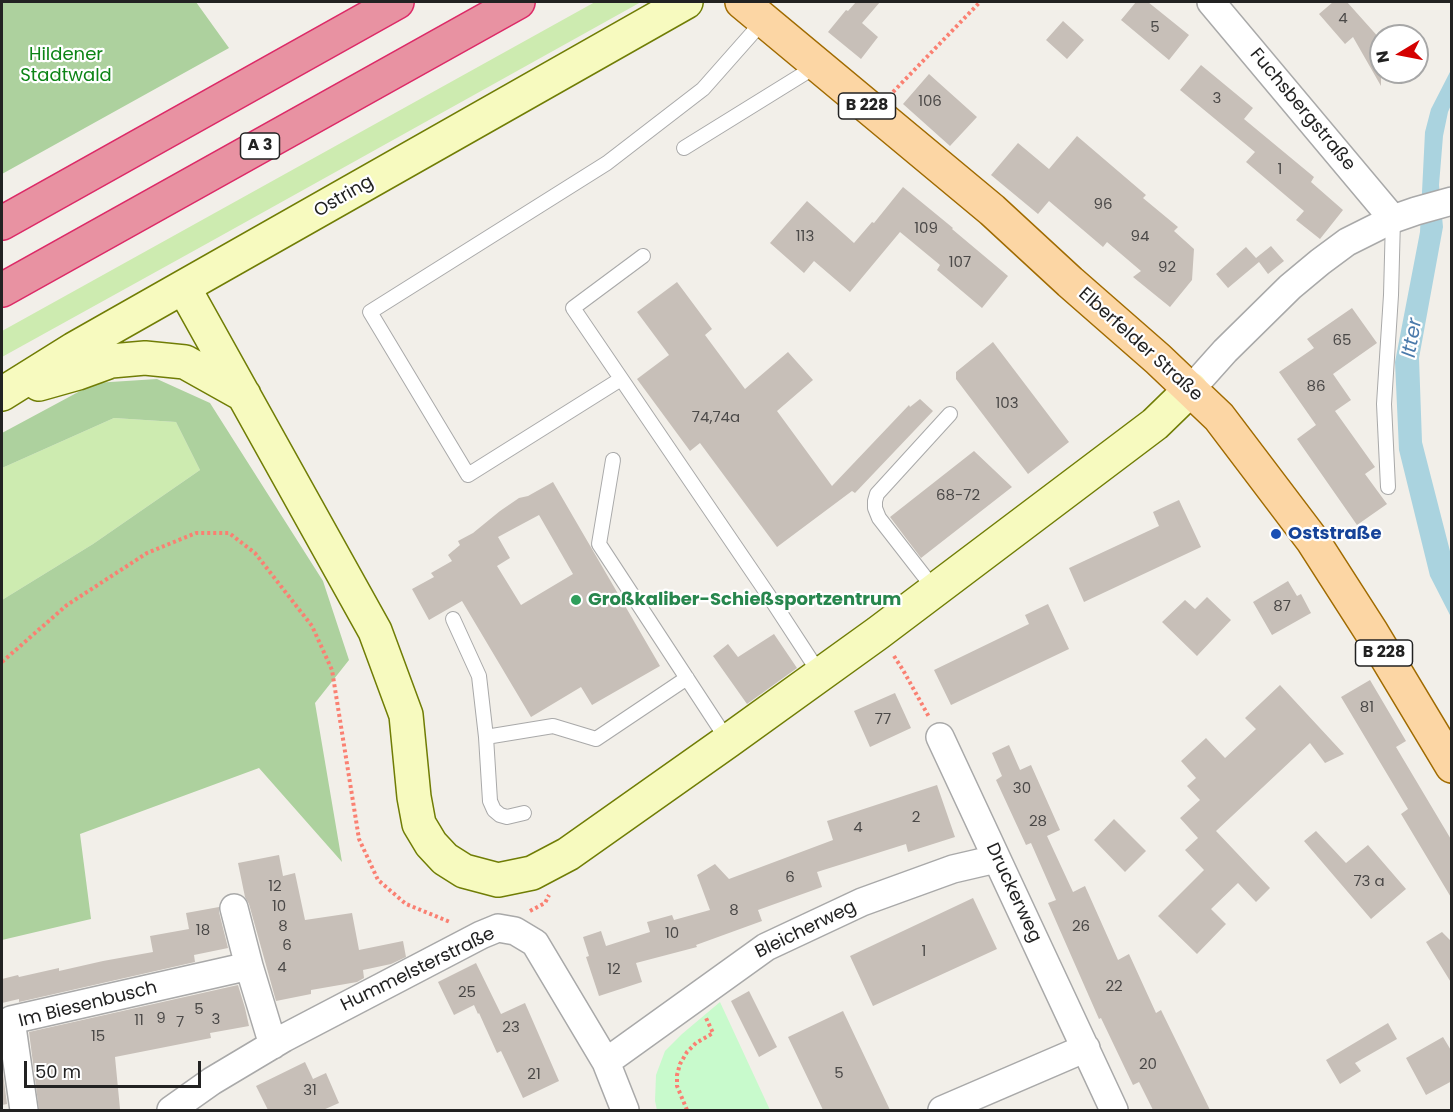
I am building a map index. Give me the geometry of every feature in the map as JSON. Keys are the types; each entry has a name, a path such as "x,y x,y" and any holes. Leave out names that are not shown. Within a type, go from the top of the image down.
{"highway":[{"path":"2,222 397,2"},
{"name":"A 3","path":"2,290 518,2"}],"main road":[{"name":"Ostring","path":"2,394 74,349 686,2"},
{"name":"Elberfelder Straße","path":"753,11 992,210 1191,389 1219,417 1313,541 1372,633 1452,766"},
{"path":"184,288 375,631 406,715 419,824 431,844 445,859 464,871 498,880 532,873 568,854 728,741 878,633 1155,424 1191,389"},
{"path":"2,394 78,373 111,361 145,358 185,362 244,395"}],"street":[{"name":"Fuchsbergstraße","path":"1211,2 1405,215"},
{"path":"1191,389 1225,351 1290,287 1347,242 1405,215 1450,201"},
{"name":"Druckerweg","path":"940,737 1114,1110"},
{"name":"Bleicherweg","path":"606,1062 766,947 862,902 953,869 996,859"},
{"path":"234,908 273,1045"},
{"name":"Hummelsterstraße","path":"171,1110 212,1081 273,1045 498,928 515,931 535,943 606,1062 625,1110"},
{"name":"Im Biesenbusch","path":"24,1110 11,1020 249,966"},
{"path":"942,1110 1086,1048"}],"lane":[{"path":"621,379 468,475 370,312 607,163 703,89 753,11"},
{"path":"684,148 818,65"},
{"path":"1388,487 1384,404 1391,295 1405,215"},
{"path":"644,256 573,308 771,598 820,674"},
{"path":"935,590 879,518 875,501 877,494 950,414"},
{"path":"613,460 599,544 728,741"},
{"path":"453,619 479,676 490,801 494,810 500,815 507,817 524,813"},
{"path":"486,737 553,726 596,739 687,678"}],"path":[{"path":"887,98 980,2"},
{"path":"2,662 67,605 147,554 196,533 229,533 255,553 312,626 332,670 359,839 378,880 406,904 481,935"},
{"path":"878,633 903,670 940,737"},
{"path":"687,1110 677,1086 677,1075 687,1052 696,1043 713,1033 702,1009"}],"green space":[{"name":"Hildener Stadtwald","path":"2,2 196,2 229,48 2,174"},
{"path":"595,2 641,2 2,357 2,331"},
{"path":"157,379 210,403 323,581 349,660 315,703 342,862 259,768 80,834 91,919 2,940 2,600 93,544 200,470 176,422 114,418 2,468 2,433 95,383"},
{"path":"114,418 176,422 200,470 93,544 2,600 2,468"},
{"path":"720,1002 770,1110 657,1110 656,1075 665,1051"}],"water":[{"name":"Itter","path":"1451,70 1451,105 1443,136 1439,185 1443,227 1419,358 1422,442 1451,555 1451,617 1430,576 1399,450 1395,362 1420,232 1425,132 1431,109"}],"building":[{"path":"856,2 880,2 862,23 878,37 861,59 828,32 846,10 848,11"},
{"path":"1136,2 1148,2 1189,35 1169,60 1121,20"},
{"path":"1333,2 1347,2 1369,27 1369,65 1353,37 1345,44 1319,14"},
{"path":"1063,21 1084,40 1067,59 1046,40"},
{"path":"1201,65 1253,108 1244,119 1314,177 1311,182 1343,210 1320,239 1296,220 1304,211 1246,162 1255,152 1180,90"},
{"path":"929,74 977,117 950,146 903,104"},
{"path":"1077,136 1146,195 1143,198 1178,227 1174,231 1194,249 1192,280 1170,307 1133,277 1141,271 1107,242 1103,247 1049,201 1038,214 991,175 1018,143 1049,169"},
{"path":"903,187 1008,276 982,308 937,270 940,265 900,232 850,292 814,261 804,273 770,243 807,201 854,243 872,222 874,223"},
{"path":"1271,246 1284,261 1268,274 1259,262 1228,288 1216,274 1246,247 1256,258"},
{"path":"677,282 712,329 705,335 745,389 788,352 813,380 777,411 832,486 909,405 910,407 920,399 933,411 855,493 852,491 777,547 700,443 690,451 637,379 669,355 637,312"},
{"path":"1352,308 1377,343 1333,374 1351,400 1335,411 1375,467 1365,474 1387,504 1357,525 1297,439 1316,425 1279,372 1314,348 1307,339"},
{"path":"993,342 1069,442 1028,474 956,379 956,372"},
{"path":"974,451 1012,487 921,558 890,517"},
{"name":"Großkaliber-Schießsportzentrum","path":"553,482 660,666 592,705 581,687 531,717 462,601 429,620 412,589 434,577 431,573 452,561 448,555 460,545 458,541 473,533 519,498 528,496","holes":["539,515 573,574 521,605 497,566 510,558 498,537"]},
{"path":"1179,500 1201,547 1084,602 1069,568 1159,526 1153,512"},
{"path":"1288,581 1297,596 1301,594 1311,613 1272,635 1253,602"},
{"path":"1207,597 1231,620 1197,656 1162,622 1185,600 1195,609"},
{"path":"1048,604 1069,649 951,705 934,670 1029,624 1025,615"},
{"path":"774,634 797,668 747,704 713,656 728,644 738,657"},
{"path":"1370,680 1406,741 1396,747 1452,841 1452,899 1401,814 1408,809 1341,697"},
{"path":"1280,685 1344,754 1325,763 1310,743 1216,831 1270,888 1256,902 1238,883 1211,909 1226,924 1197,954 1158,916 1204,870 1185,850 1198,838 1180,818 1200,800 1187,786 1196,778 1181,761 1206,738 1225,758 1256,729 1245,718"},
{"path":"895,693 911,728 870,747 854,711"},
{"path":"1009,745 1020,770 1031,765 1060,830 1047,836 1073,892 1085,886 1118,960 1129,954 1156,1013 1161,1010 1210,1110 1153,1110 1139,1082 1133,1085 1101,1018 1099,1019 1048,903 1056,900 1031,843 1026,845 996,780 1002,776 992,753"},
{"path":"937,785 955,837 908,852 906,844 817,872 822,887 758,910 762,921 696,945 697,947 636,963 642,982 599,996 586,957 589,956 583,937 601,931 606,946 650,932 647,922 672,915 674,920 710,910 697,875 715,864 729,879 833,840 827,821"},
{"path":"1114,819 1146,851 1125,872 1094,840"},
{"path":"1316,831 1346,863 1368,845 1406,889 1371,919 1304,841"},
{"path":"279,855 283,876 295,873 305,920 352,913 359,950 403,941 406,957 391,964 363,970 364,978 357,982 311,990 311,994 276,1001 249,904 245,897 238,863"},
{"path":"973,898 997,949 873,1006 850,956"},
{"path":"219,907 228,948 194,955 195,962 19,1002 19,999 2,1003 2,979 59,968 59,971 153,952 150,936 189,929 186,913"},
{"path":"1442,932 1452,942 1452,984 1426,942"},
{"path":"476,963 501,1014 525,1003 559,1081 523,1098 501,1051 497,1053 474,1005 454,1015 438,982"},
{"path":"238,985 249,1026 210,1033 211,1038 115,1057 120,1109 39,1110 29,1032"},
{"path":"749,991 777,1047 759,1057 731,1001"},
{"path":"843,1011 890,1110 823,1110 788,1037"},
{"path":"1388,1023 1397,1039 1355,1063 1361,1071 1340,1084 1326,1060"},
{"path":"1443,1037 1452,1052 1452,1081 1426,1095 1406,1058"},
{"path":"305,1062 313,1079 326,1073 339,1103 323,1110 268,1110 256,1086"},
{"path":"2,1066 7,1104 2,1105"}],"place":[{"name":"Oststraße","path":"1276,534"},
{"name":"Großkaliber-Schießsportzentrum","path":"576,600"}]}
